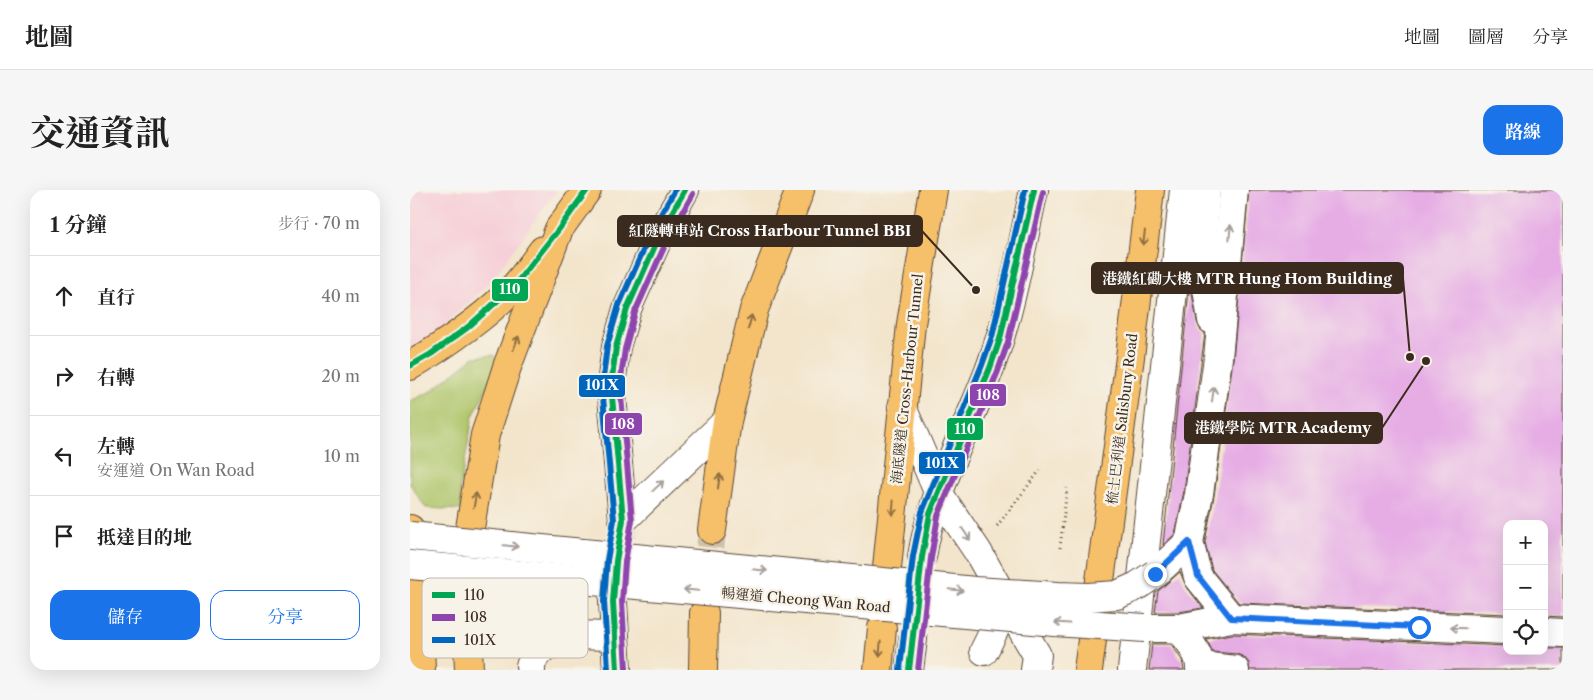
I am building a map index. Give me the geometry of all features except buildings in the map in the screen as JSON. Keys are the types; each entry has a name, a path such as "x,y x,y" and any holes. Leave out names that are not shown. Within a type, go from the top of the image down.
{"main road":[{"path":"410,366 431,354 468,327 514,286 560,229 587,190"},
{"path":"712,530 728,421 754,310 800,190"},
{"name":"海底隧道 Cross-Harbour Tunnel","path":"887,568 911,324 933,190"},
{"name":"梳士巴利道 Salisbury Road","path":"1091,662 1150,190"},
{"path":"466,578 467,547 485,434 507,367 560,229"},
{"path":"410,529 416,560 421,670"},
{"path":"703,670 704,613"},
{"path":"878,670 882,628"}],"street":[{"path":"685,190 662,230 626,309 616,347 611,385 623,520 728,421"},
{"path":"922,557 930,514 1000,339 1034,190"},
{"path":"1132,670 1144,544 1184,190"},
{"path":"1206,190 1201,252 1218,358"},
{"path":"1231,618 1198,576 1189,542 1199,494 1218,358 1234,190"},
{"path":"902,407 939,494 978,552 1037,655 1035,670"},
{"name":"暢運道 Cheong Wan Road","path":"410,536 975,591 1088,597 1117,595 1137,586 1155,574 1189,542"},
{"name":"暢運道 Cheong Wan Road","path":"410,565 557,578"},
{"name":"暢運道 Cheong Wan Road","path":"588,581 1055,622 1145,628 1179,628 1231,618 1503,630"},
{"path":"613,602 617,670"},
{"path":"984,651 1007,604"},
{"path":"1179,628 1192,646 1201,668 1235,670"},
{"path":"1548,632 1563,633"},
{"path":"588,635 614,636"},
{"path":"909,670 913,639"},
{"path":"530,670 534,658"}],"path":[{"path":"1060,548 1066,488"}],"shaded area":[{"path":"410,190 557,190 491,281 437,333 410,349"}],"green space":[{"path":"494,355 498,365 473,416 460,488 461,510 426,508 410,484 410,401 430,392 474,357"}],"tunnel":[{"path":"615,578 623,520"},
{"path":"706,589 712,530"}],"transit line":[{"name":"110","path":"410,366 431,354 468,327 514,286 587,190"},
{"name":"101X","path":"608,670 604,601 607,560 614,520 602,386 607,346 619,305 654,226 675,190"},
{"name":"110","path":"617,670 613,602 616,561 623,520 611,385 616,347 627,309 662,230 685,190"},
{"name":"101X","path":"900,669 913,556 922,512 992,337 1025,190"},
{"name":"110","path":"909,670 922,557 930,514 1000,339 1034,190"},
{"name":"108","path":"918,670 931,558 938,516 998,371 1008,342 1043,192"},
{"name":"108","path":"626,669 622,602 625,562 632,520 620,385 625,349 635,312 670,234 693,194"}],"place":[{"name":"紅隧轉車站 Cross Harbour Tunnel BBI","path":"976,290"},
{"name":"港鐵紅磡大樓 MTR Hung Hom Building","path":"1410,357"},
{"name":"港鐵學院 MTR Academy","path":"1426,361"}],"route":[{"path":"1155,574 1189,542 1198,576 1231,618 1419,627"}]}
